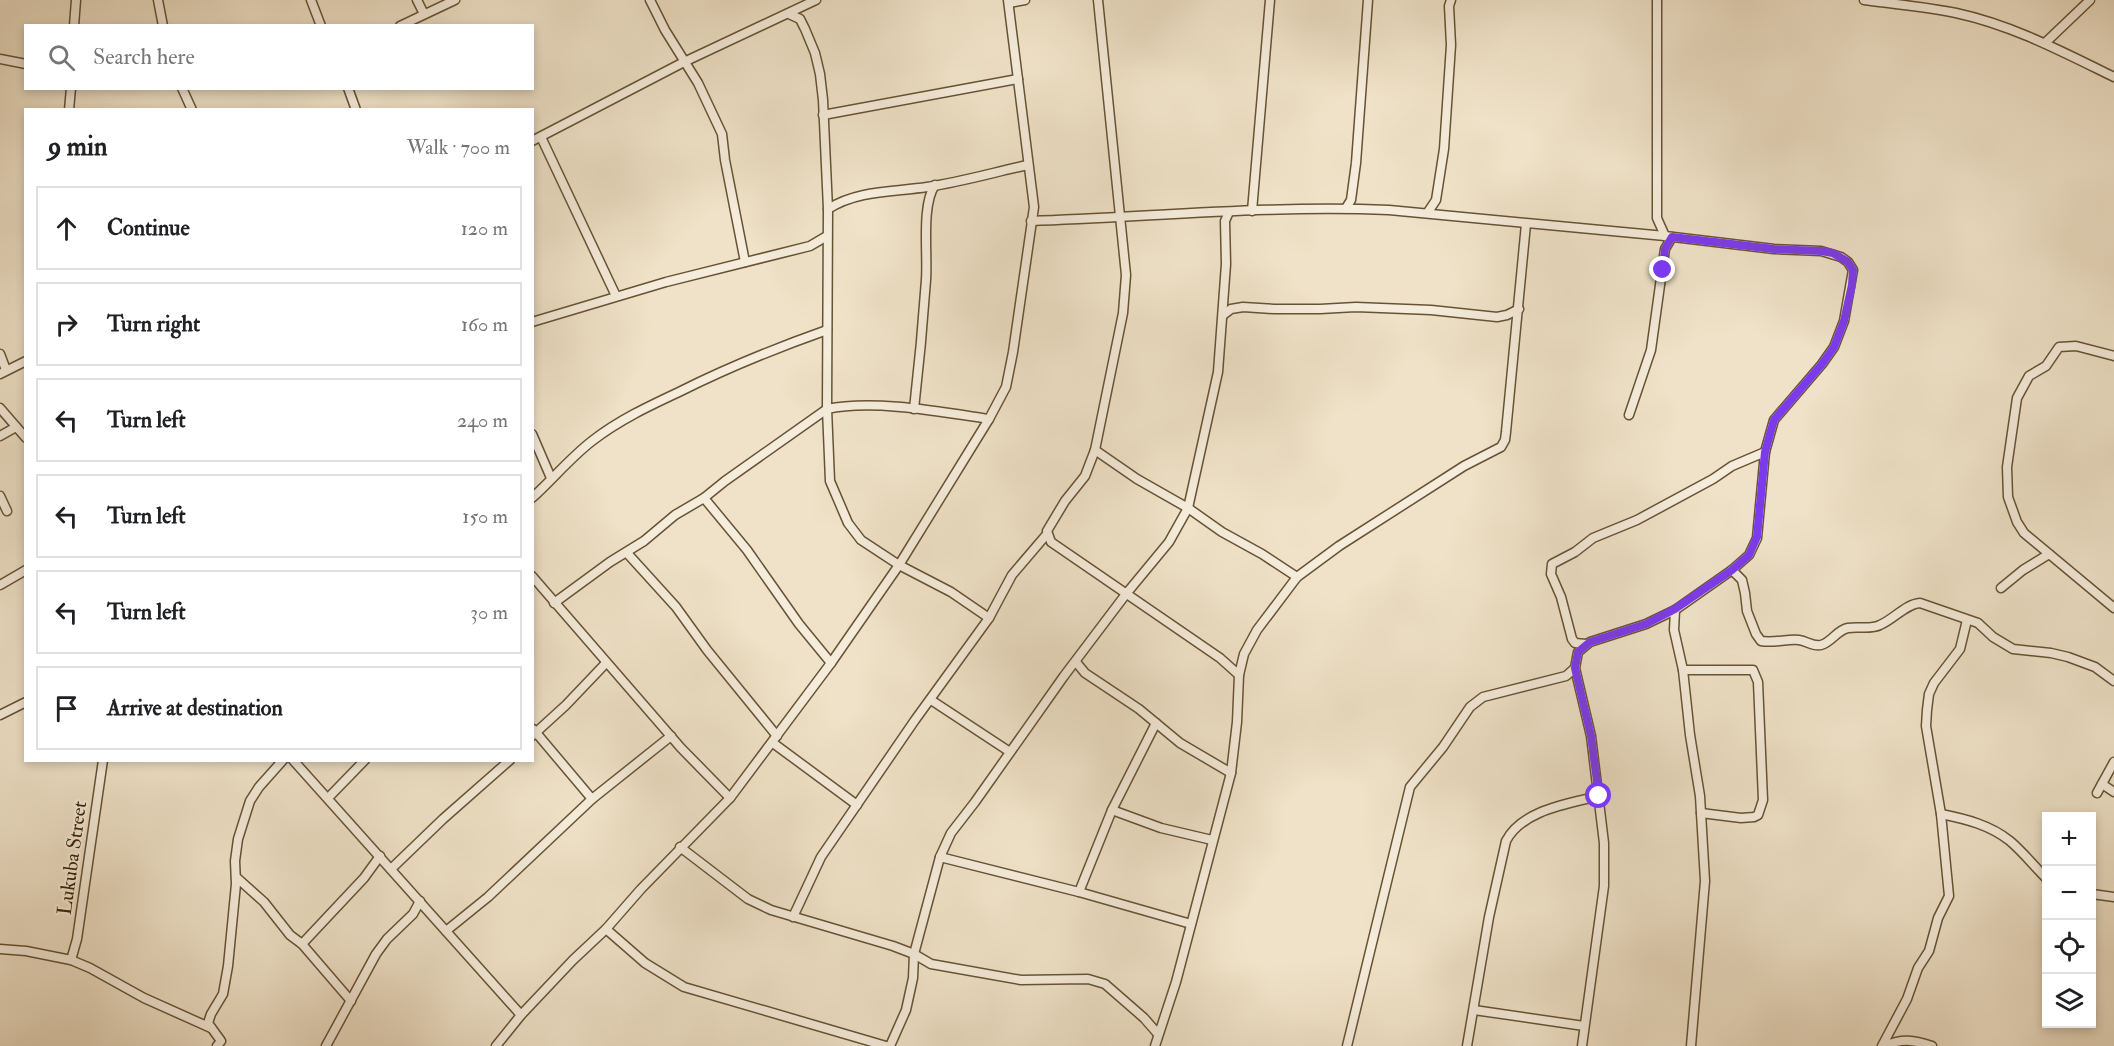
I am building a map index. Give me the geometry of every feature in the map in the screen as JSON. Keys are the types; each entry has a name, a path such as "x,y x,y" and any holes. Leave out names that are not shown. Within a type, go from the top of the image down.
{"street":[{"path":"74,24 76,0"},
{"path":"159,0 163,24"},
{"path":"311,0 320,24"},
{"path":"417,0 424,14"},
{"path":"404,24 455,0"},
{"path":"650,0 698,83 722,134 745,262"},
{"path":"616,296 537,139 684,62 816,0"},
{"path":"496,1046 521,1015 606,929 680,847 730,798 831,663 899,565 990,419 1006,387 1034,207 1008,2 1025,0"},
{"path":"794,917 821,857 989,618 1012,575 1047,534 1053,519 1084,476 1095,450 1123,313 1126,275 1098,0"},
{"path":"1252,211 1270,0"},
{"path":"1346,208 1351,200 1356,163 1368,0"},
{"path":"1428,212 1436,200 1444,149 1451,45 1449,6 1451,0"},
{"path":"1629,415 1651,350 1668,237 1657,218 1657,0"},
{"path":"1864,0 1957,14 2045,43 2114,77"},
{"path":"2045,43 2090,0"},
{"path":"789,14 800,19 815,53 820,74 824,115 828,209 827,409 830,481 848,523 861,540 899,565 951,592 989,618"},
{"path":"0,58 24,64"},
{"path":"824,115 1018,79"},
{"path":"69,108 70,90"},
{"path":"183,90 191,108"},
{"path":"349,90 355,108"},
{"path":"828,209 845,199 867,194 935,185 1028,165"},
{"path":"914,409 926,277 927,205 930,192 935,185"},
{"path":"1031,221 1346,208 1428,212 1774,249 1821,251 1841,257 1848,262 1853,270 1852,285 1844,321 1834,347 1774,420 1765,452 1757,537 1749,555 1732,570 1675,609 1646,624 1597,639 1586,644 1578,652 1575,668 1591,736 1604,843 1604,886 1582,1046"},
{"path":"606,929 645,963 684,987 888,1046 906,1010 913,978 914,954 940,857 951,833 1064,676 1169,542 1188,508 1218,372 1226,264 1225,221 1229,213"},
{"path":"1155,1046 1176,982 1231,772 1237,722 1239,675 1244,654 1257,630 1297,577 1339,546 1454,472 1501,447 1506,432 1526,224"},
{"path":"534,321 616,296 810,246 827,236"},
{"path":"1223,315 1231,309 1243,306 1274,309 1356,307 1431,310 1497,317 1519,309"},
{"path":"534,496 592,441 629,416 768,351 827,330"},
{"path":"2114,356 2076,346 2059,347 2046,366 2030,376 2017,398 2007,468 2008,497 2017,522 2024,533 2114,608"},
{"path":"0,354 3,372 24,362"},
{"path":"554,603 610,562 627,553 675,515 705,498 725,481 827,409 843,405 914,409 990,419"},
{"path":"0,408 24,436"},
{"path":"0,436 16,427"},
{"path":"534,439 551,478"},
{"path":"1095,450 1137,479 1188,508 1222,532 1297,577"},
{"path":"1586,644 1575,642 1572,639 1561,597 1551,574 1552,564 1575,552 1593,538 1637,520 1713,479 1732,466 1765,452"},
{"path":"0,496 7,512"},
{"path":"705,498 747,550 799,624 831,663"},
{"path":"1047,534 1052,542 1220,658 1239,675"},
{"path":"627,553 676,607 775,740 857,805"},
{"path":"2001,588 2023,570 2049,554"},
{"path":"1732,570 1742,580 1746,593 1746,608 1761,641 1800,640 1810,645 1823,645 1843,629 1875,628 1898,616 1912,604 1920,603 1978,622 1993,637 2013,649 2068,657 2095,667 2114,681"},
{"path":"0,585 24,571"},
{"path":"534,578 671,736 730,798"},
{"path":"1675,609 1674,630 1683,670 1701,813 1705,881 1691,1046"},
{"path":"1883,1046 1907,999 1918,968 1929,951 1938,918 1949,896 1941,814 1926,726 1929,694 1934,683 1960,649 1967,620"},
{"path":"1076,662 1085,673 1156,723 1180,743 1231,772"},
{"path":"592,800 534,732 566,705 606,663"},
{"path":"1347,1046 1410,787 1443,747 1470,707 1483,697 1566,676 1575,668"},
{"path":"1683,670 1752,670 1758,682 1763,772 1763,800 1760,811 1754,817 1741,818 1701,813"},
{"path":"931,700 1010,752"},
{"path":"0,715 24,703"},
{"path":"1079,892 1112,810 1156,723"},
{"path":"446,931 503,884 592,800 671,736"},
{"name":"Lukuba Street","path":"71,960 77,939 103,762"},
{"path":"229,1046 219,1043 208,1023 223,994 238,839 250,801 281,762"},
{"path":"295,762 521,1015"},
{"path":"328,798 363,762"},
{"path":"391,869 508,762"},
{"path":"2097,794 2114,762"},
{"path":"2102,784 2114,792"},
{"path":"1467,1046 1489,917 1506,841 1516,827 1536,815 1557,806 1599,796"},
{"path":"1112,810 1161,828 1212,840"},
{"path":"1941,814 1973,821 1995,831 2011,842 2042,874"},
{"path":"680,847 748,899 794,917 914,954 932,964 1003,978 1044,981 1089,979 1105,984 1144,1018 1158,1034"},
{"path":"302,944 364,878 380,856"},
{"path":"940,857 1079,892 1191,924"},
{"path":"236,877 264,902 290,935 302,944 351,1001"},
{"path":"2096,895 2114,897"},
{"path":"326,1046 376,954 387,939 413,914 420,901"},
{"path":"0,949 26,951 71,960 144,998 211,1028"},
{"path":"1474,1010 1584,1026"},
{"path":"1883,1046 1903,1040 1915,1040 1932,1046"}],"route":[{"path":"1599,796 1591,736 1575,668 1578,652 1590,642 1646,624 1675,609 1698,595 1749,555 1757,537 1765,452 1774,420 1834,347 1844,321 1853,270 1848,262 1833,253 1774,249 1672,237 1665,249 1663,270"}]}
